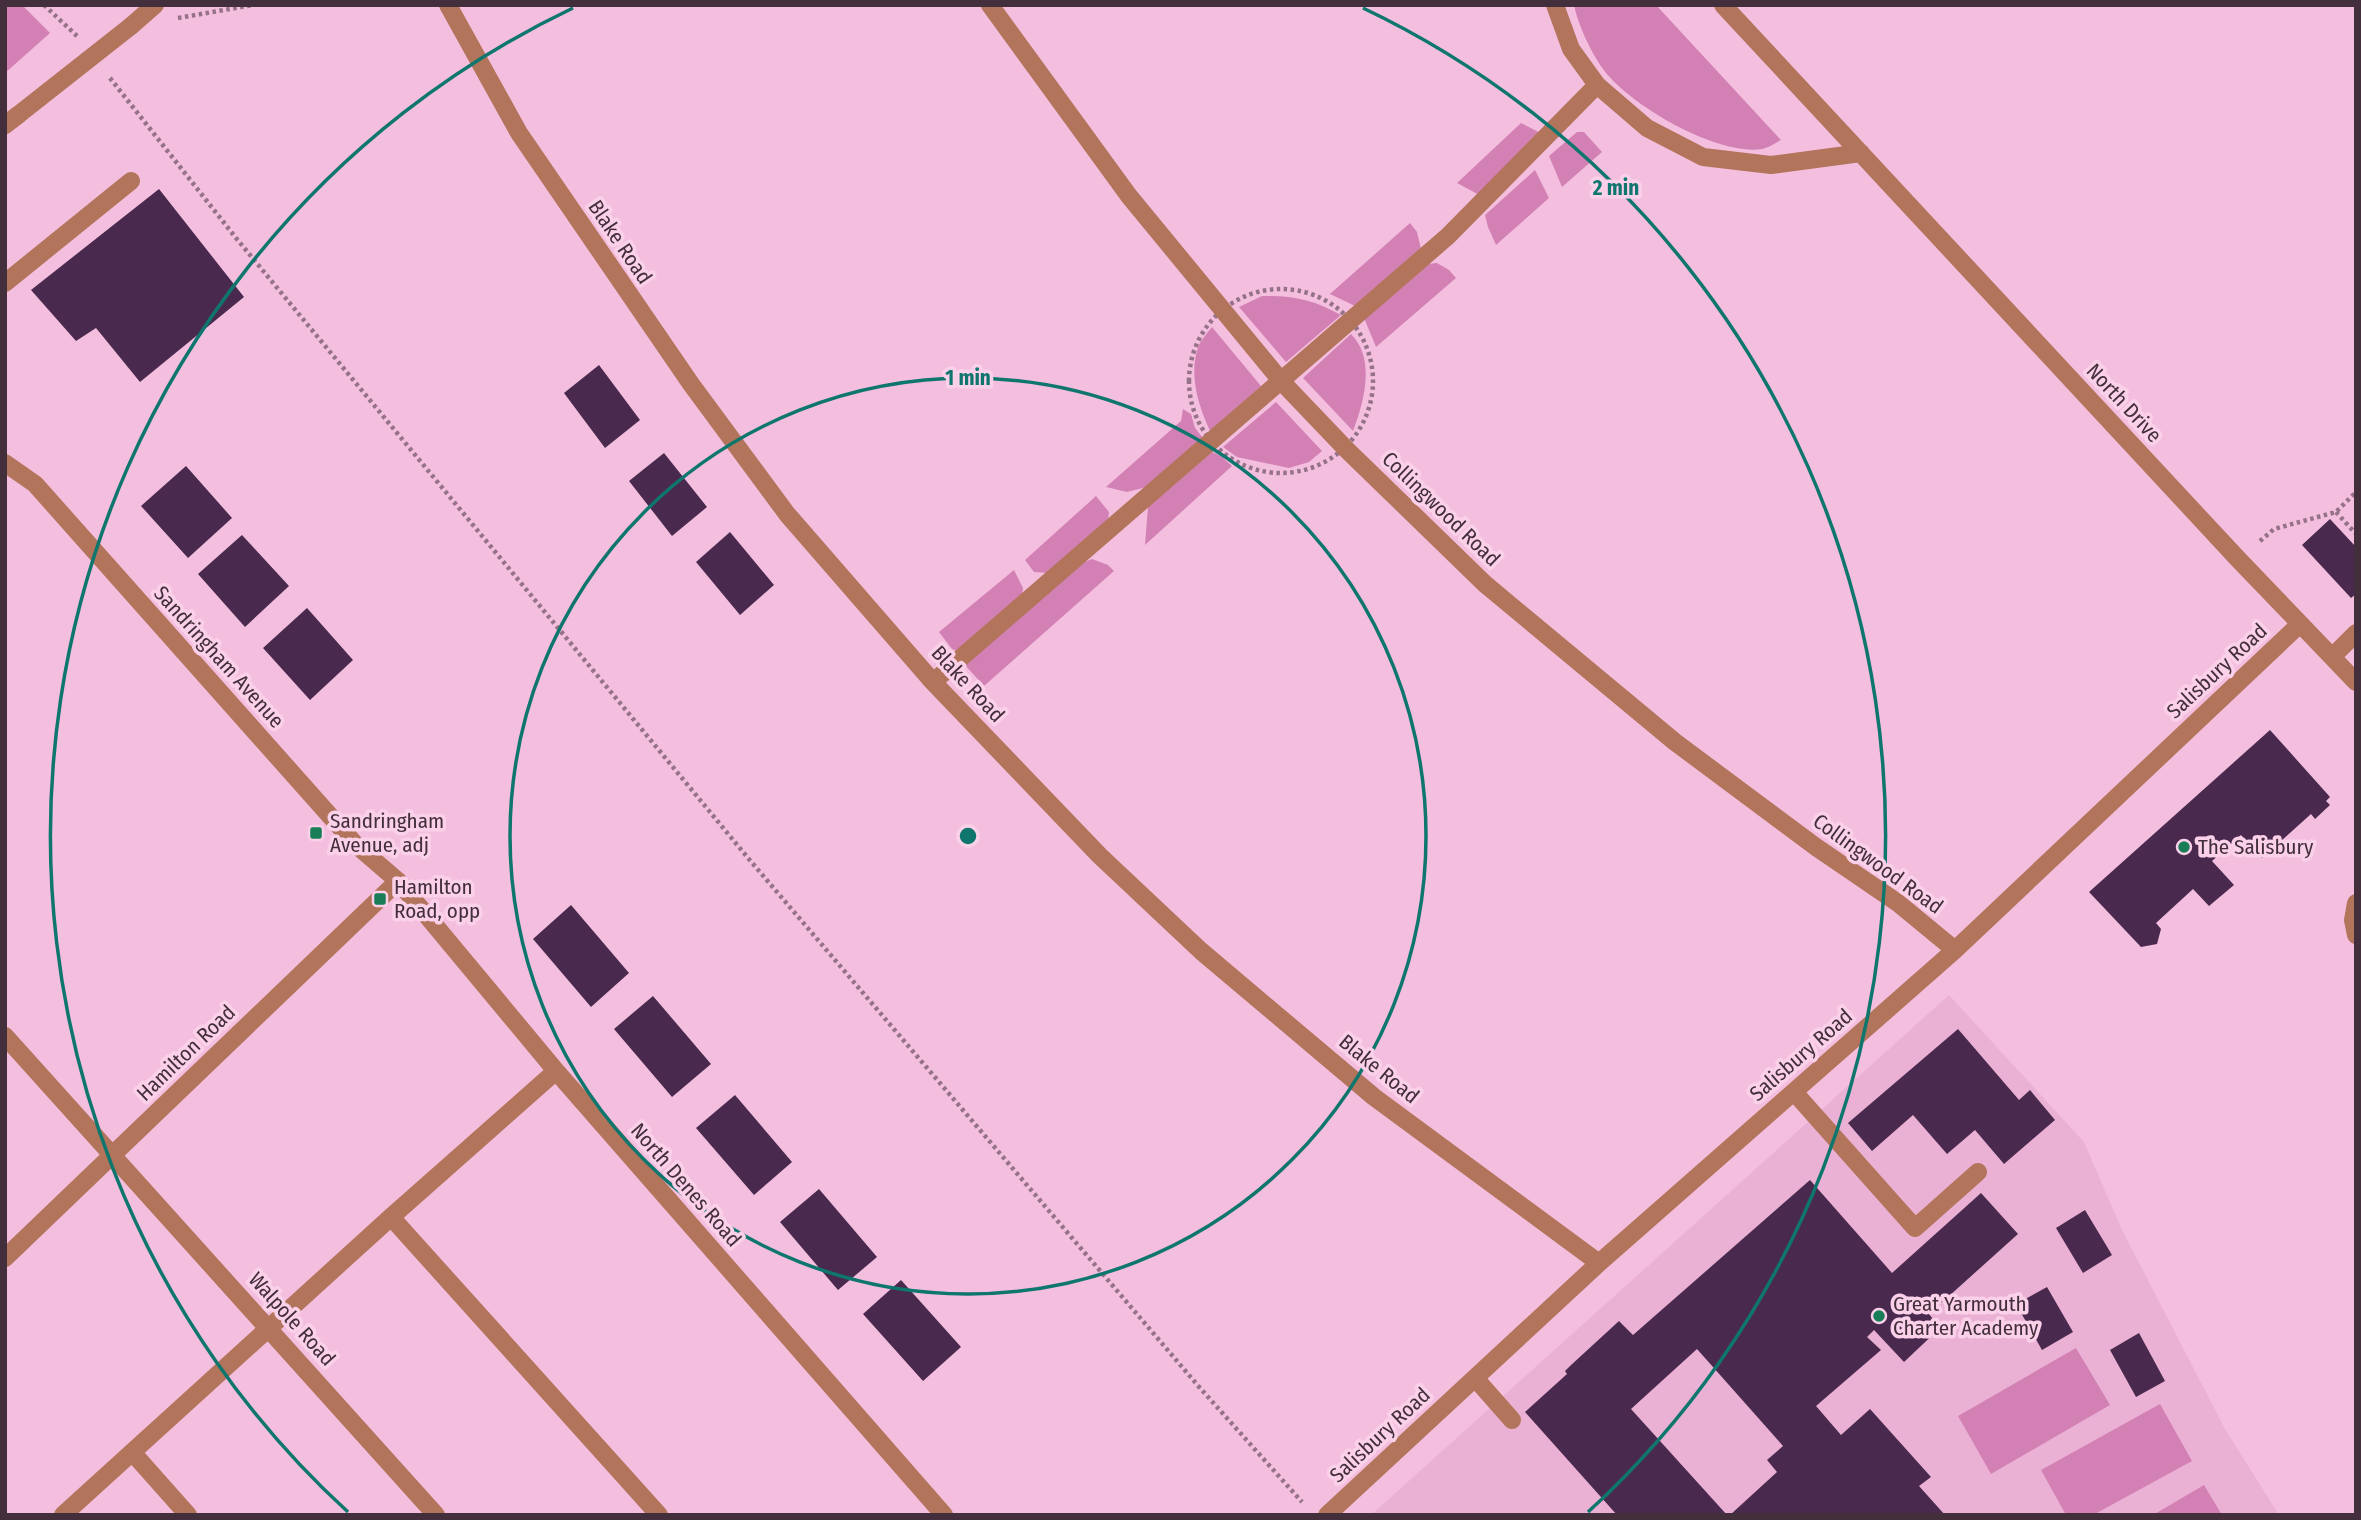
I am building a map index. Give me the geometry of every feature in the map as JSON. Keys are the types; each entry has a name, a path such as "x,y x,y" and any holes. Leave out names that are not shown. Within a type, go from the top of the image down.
{"street":[{"path":"11,120 155,5"},
{"name":"Blake Road","path":"448,5 519,134 691,384 788,514 933,682 1100,856 1201,951 1374,1097 1599,1263"},
{"name":"Collingwood Road","path":"990,5 1129,196 1282,382 1346,449 1485,584 1675,742 1816,847 1898,903 1955,950"},
{"path":"1555,5 1571,49 1597,85 1647,128 1703,157 1771,165 1861,153"},
{"name":"North Drive","path":"1723,5 2238,559 2356,682"},
{"path":"933,682 1448,236 1597,85"},
{"path":"5,283 131,181"},
{"name":"Sandringham Avenue","path":"5,463 35,484 355,844 398,881"},
{"name":"Salisbury Road","path":"1327,1515 1599,1263 1955,950 2300,624"},
{"path":"2332,657 2356,633"},
{"name":"North Denes Road","path":"398,881 556,1071 944,1515"},
{"name":"Hamilton Road","path":"5,1258 398,881"},
{"path":"2356,903 2353,920 2356,935"},
{"name":"Walpole Road","path":"5,1035 436,1515"},
{"path":"63,1515 556,1071"},
{"path":"1794,1092 1915,1228 1978,1172"},
{"path":"391,1217 659,1515"},
{"path":"1475,1378 1512,1419"},
{"path":"132,1452 188,1515"}],"path":[{"path":"44,5 83,43"},
{"path":"131,26 253,5"},
{"path":"108,76 244,249 748,858 1200,1388 1306,1507"},
{"path":"2238,559 2274,529 2336,512 2356,492"},
{"path":"2336,512 2356,534"}],"shaded area":[{"path":"5,5 22,5 50,33 5,73"},
{"path":"1574,5 1656,5 1781,140 1762,149 1722,145 1675,125 1653,112 1632,98 1603,69 1586,38"},
{"path":"1521,123 1550,138 1483,197 1457,183"},
{"path":"1577,132 1584,132 1602,152 1562,187 1549,156"},
{"path":"1535,170 1549,198 1496,245 1485,215"},
{"path":"1410,223 1417,232 1421,249 1355,306 1330,294"},
{"path":"1437,263 1456,278 1376,347 1364,318 1427,264"},
{"path":"1262,296 1303,300 1341,315 1286,362 1239,307"},
{"path":"1212,327 1261,386 1210,431 1198,400 1194,367 1199,345"},
{"path":"1351,334 1359,344 1366,368 1364,394 1353,431 1303,378"},
{"path":"1276,402 1322,451 1309,462 1289,468 1237,457 1223,447"},
{"path":"1183,409 1191,414 1195,428 1203,438 1147,487 1127,492 1106,487 1181,421"},
{"path":"1212,452 1232,466 1145,545 1148,507"},
{"path":"1096,496 1109,512 1108,521 1048,573 1034,572 1025,560"},
{"path":"1092,559 1108,565 1114,571 984,686 964,664 1082,563"},
{"path":"1014,570 1023,588 1022,596 957,651 952,649 939,632"},
{"name":"Great Yarmouth Charter Academy","path":"1949,995 2084,1142 2122,1230 2225,1429 2279,1515 1371,1515"},
{"path":"2076,1348 2110,1405 1991,1474 1958,1416"},
{"path":"2160,1404 2192,1461 2093,1515 2066,1515 2041,1470"},
{"path":"2204,1485 2222,1515 2153,1515"}],"building":[{"path":"159,189 244,297 140,382 96,328 76,341 31,290"},
{"path":"599,365 640,420 605,448 564,393"},
{"path":"664,453 707,507 672,536 629,481"},
{"path":"186,466 232,518 188,558 141,506"},
{"path":"2330,519 2356,547 2356,594 2351,598 2302,545"},
{"path":"730,532 774,585 740,615 696,562"},
{"path":"242,535 289,586 245,627 198,574"},
{"path":"307,608 353,660 310,700 263,648"},
{"name":"The Salisbury","path":"2270,730 2330,797 2326,801 2330,805 2315,819 2311,814 2262,858 2241,835 2212,861 2234,885 2209,906 2193,889 2156,923 2161,929 2157,944 2141,947 2089,892"},
{"path":"571,905 629,973 591,1007 533,939"},
{"path":"653,996 711,1064 672,1097 614,1029"},
{"path":"1958,1029 2019,1100 2030,1090 2055,1120 2004,1164 1975,1130 1947,1154 1913,1115 1872,1151 1848,1123"},
{"path":"735,1095 792,1162 754,1195 696,1128"},
{"path":"1810,1180 1892,1273 1981,1193 2018,1234 1929,1314 1940,1328 1904,1362 1874,1330 1867,1337 1881,1350 1816,1406 1841,1435 1870,1409 1931,1477 1919,1486 1945,1515 1730,1515 1777,1472 1767,1460 1783,1446 1697,1349 1631,1409 1727,1515 1617,1515 1525,1412 1619,1321 1633,1335"},
{"path":"819,1189 877,1257 838,1290 780,1222"},
{"path":"2085,1210 2112,1255 2083,1273 2056,1228"},
{"path":"901,1280 961,1347 923,1381 863,1314"},
{"path":"2047,1287 2073,1332 2042,1350 2016,1304"},
{"path":"2139,1333 2165,1381 2136,1397 2110,1350"}],"place":[{"name":"Sandringham Avenue, adj","path":"316,833"},
{"name":"The Salisbury","path":"2184,847"},
{"name":"Hamilton Road, opp","path":"380,899"},
{"name":"Great Yarmouth Charter Academy","path":"1879,1316"}]}
